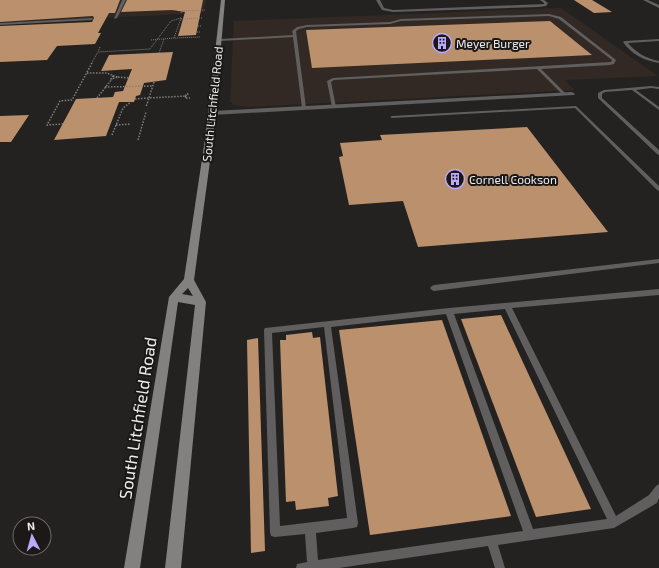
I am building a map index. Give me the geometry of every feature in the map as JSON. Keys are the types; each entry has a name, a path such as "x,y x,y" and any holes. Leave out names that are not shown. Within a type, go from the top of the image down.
{"main road":[{"name":"South Litchfield Road","path":"189,280 212,113 223,0"},
{"path":"173,568 201,302 189,280 174,297"},
{"name":"South Litchfield Road","path":"132,568 174,297"},
{"path":"174,297 201,302"}],"street":[{"path":"645,0 659,7"},
{"path":"212,113 572,94"}],"lane":[{"path":"115,18 124,0"},
{"path":"378,0 383,10 393,11 545,5 546,3 542,0"},
{"path":"304,108 294,31 298,28 306,26 390,23 401,20 549,15 560,18 614,60 613,63 610,64 333,79 329,81 334,107"},
{"path":"0,24 92,19"},
{"path":"220,40 295,36"},
{"path":"659,40 625,42 639,54 654,62 659,62"},
{"path":"538,68 563,94"},
{"path":"633,88 659,109"},
{"path":"659,88 633,88 604,91 600,94 600,98 659,153"},
{"path":"392,117 576,107 659,189"},
{"path":"434,288 659,261"},
{"path":"327,324 353,523 275,532 268,330 449,311 659,292"},
{"path":"507,306 614,523"},
{"path":"449,311 530,535"},
{"path":"301,568 614,523 653,499 659,489"},
{"path":"310,528 313,567"},
{"path":"492,541 500,568"}],"path":[{"path":"181,13 182,10 205,10"},
{"path":"98,52 150,49 171,21 203,18"},
{"path":"174,38 181,19"},
{"path":"151,40 200,37"},
{"path":"159,53 164,39"},
{"path":"63,124 47,125 60,101 72,100 100,47"},
{"path":"87,73 108,73 118,77 129,78"},
{"path":"97,98 112,79 110,78 114,76"},
{"path":"112,79 118,77"},
{"path":"146,107 154,82"},
{"path":"105,87 153,86"},
{"path":"135,99 186,96 186,94 190,94"},
{"path":"186,96 185,98 190,98"},
{"path":"112,135 123,108 131,102"},
{"path":"138,140 146,112"},
{"path":"116,125 131,124"}],"shaded area":[{"path":"0,0 206,0 203,13 0,23"},
{"path":"561,8 658,76 565,80 574,90 248,107 234,105 230,102 234,21"}],"building":[{"path":"0,0 120,0 115,13 109,13 98,33 101,33 95,44 57,46 47,60 0,62 0,26 92,22 94,18 93,16 0,22"},
{"path":"127,0 203,0 196,35 178,36 185,12 172,10 121,12"},
{"path":"574,0 592,0 612,12 594,13"},
{"name":"Meyer Burger","path":"550,21 592,55 312,68 306,30"},
{"path":"173,52 166,80 144,83 140,95 136,96 134,102 119,102 106,136 54,140 76,99 113,97 115,92 123,91 132,69 101,71 109,55"},
{"path":"29,115 11,142 0,142 0,116"},
{"name":"Cornell Cookson","path":"527,127 608,232 418,247 403,201 349,205 339,157 343,156 340,143 382,140 380,135"},
{"path":"501,315 591,509 536,517 461,319"},
{"path":"442,320 511,516 370,535 339,330"},
{"path":"312,332 313,338 320,337 338,496 328,498 329,506 296,510 295,501 286,502 280,340 286,340 286,335"},
{"path":"258,338 265,551 251,553 247,340"}],"place":[{"name":"Meyer Burger","path":"442,43"},
{"name":"Cornell Cookson","path":"455,179"}]}
